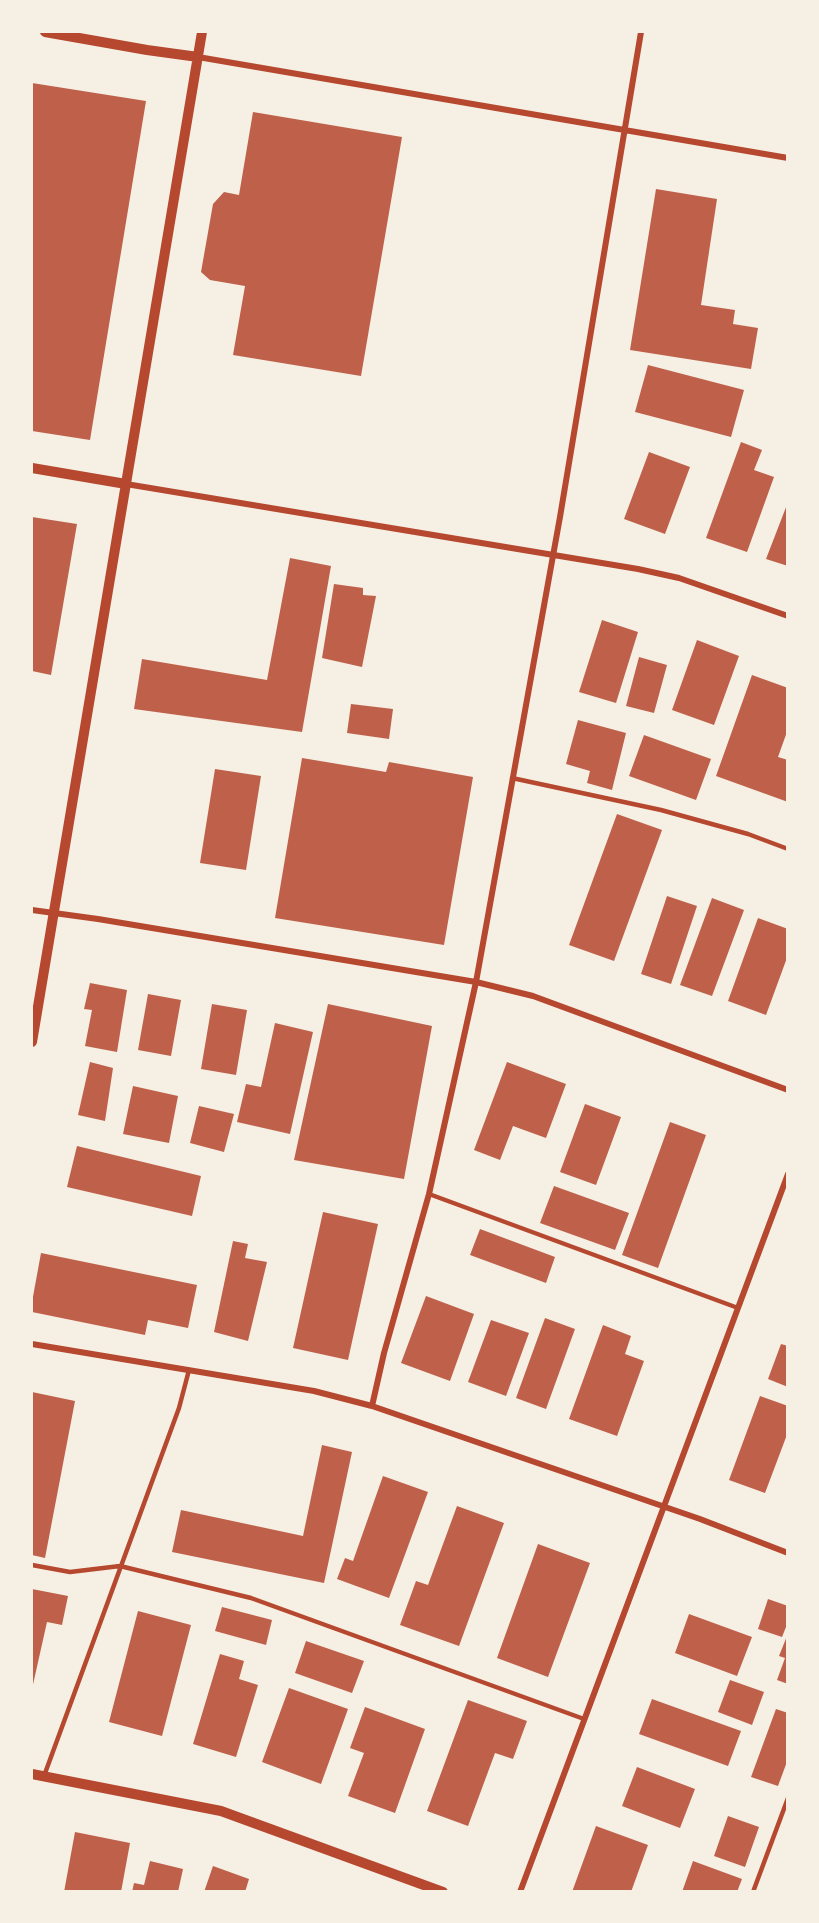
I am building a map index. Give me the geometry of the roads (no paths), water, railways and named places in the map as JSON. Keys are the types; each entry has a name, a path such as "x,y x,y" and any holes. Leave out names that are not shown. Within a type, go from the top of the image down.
{"street":[{"path":"45,32 788,158"},
{"path":"32,1042 202,32"},
{"path":"372,1406 384,1353 429,1194 476,982 552,555 641,32"},
{"path":"32,468 679,578 788,616"},
{"path":"32,910 476,982 533,996 788,1090"},
{"path":"520,1892 662,1506 788,1174"},
{"path":"32,1344 314,1391 372,1406 788,1552"},
{"path":"32,1774 221,1811 443,1892"}],"lane":[{"path":"511,778 661,810 748,834 788,849"},
{"path":"429,1194 738,1308"},
{"path":"44,1776 179,1408 189,1370"},
{"path":"32,1565 70,1572 120,1566 251,1598 584,1719"},
{"path":"753,1892 788,1798"}]}
